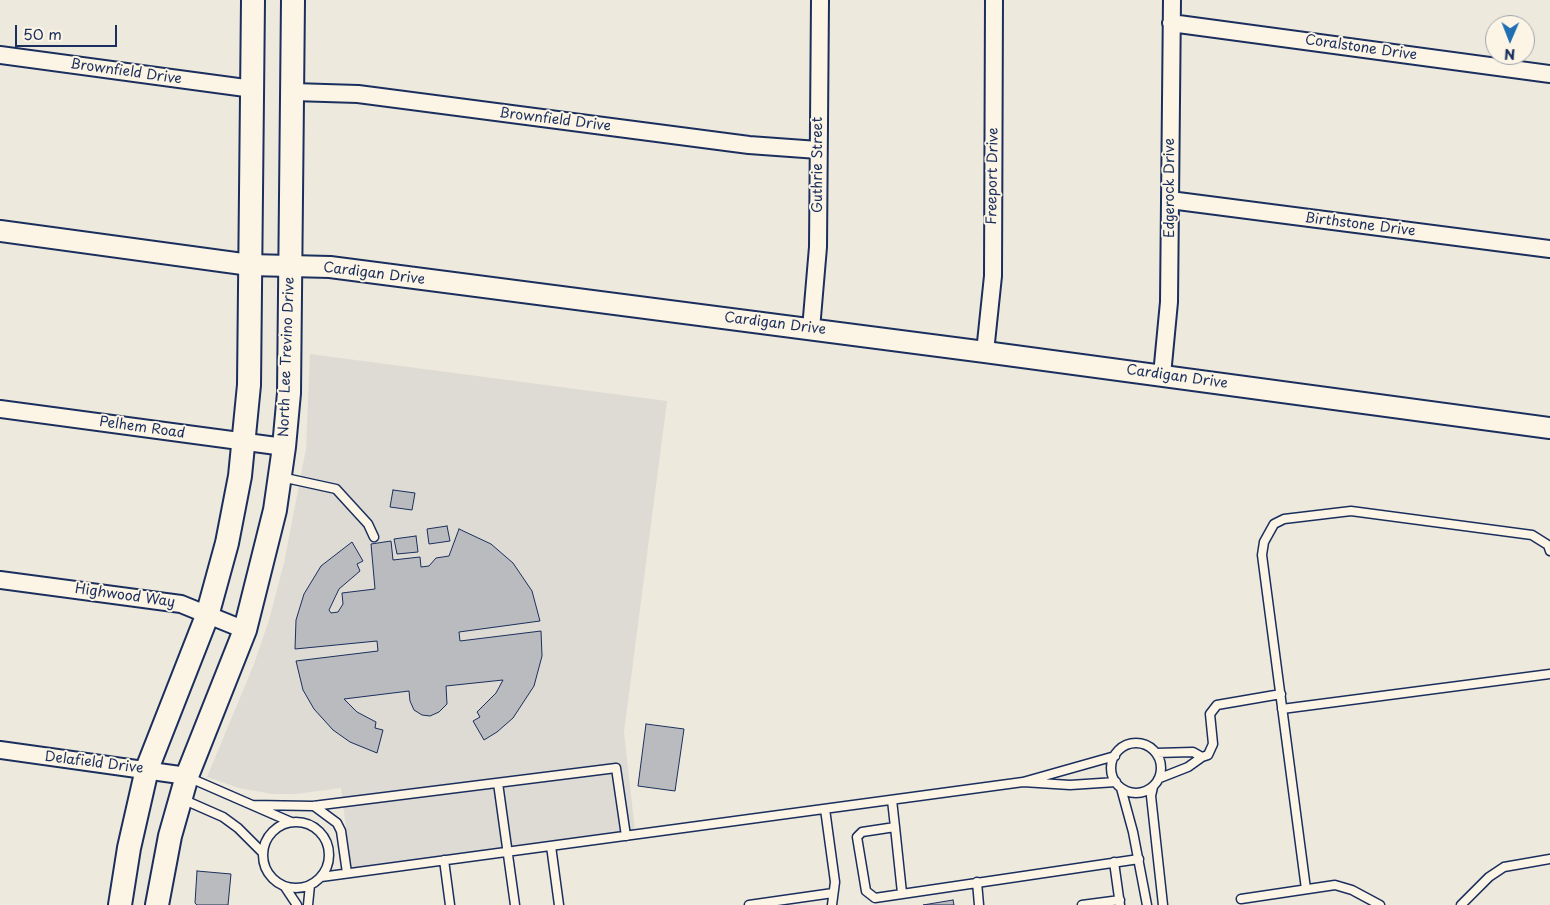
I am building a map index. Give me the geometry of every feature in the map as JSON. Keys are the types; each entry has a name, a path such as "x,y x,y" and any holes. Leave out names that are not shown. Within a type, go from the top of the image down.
{"main road":[{"path":"120,905 129,848 147,769 207,616 227,543 244,442 249,385 253,0"},
{"name":"North Lee Trevino Drive","path":"157,905 170,836 187,776 245,630 261,572 280,477 289,393 293,0"}],"street":[{"name":"Guthrie Street","path":"811,329 818,247 820,0"},
{"name":"Freeport Drive","path":"985,352 993,276 994,0"},
{"name":"Edgerock Drive","path":"1162,375 1169,302 1172,0"},
{"name":"Coralstone Drive","path":"1171,24 1550,74"},
{"name":"Brownfield Drive","path":"0,55 253,89"},
{"name":"Brownfield Drive","path":"293,92 358,94 749,145 818,150"},
{"name":"Birthstone Drive","path":"1170,200 1550,249"},
{"name":"Cardigan Drive","path":"0,231 250,265 330,267 1162,375 1550,428"},
{"name":"Pelhem Road","path":"0,409 284,447"},
{"name":"Highwood Way","path":"0,580 181,604 245,630"},
{"name":"Delafield Drive","path":"0,750 187,776"}],"lane":[{"path":"280,477 336,489 368,524 374,537"},
{"path":"1306,889 1262,555 1264,542 1274,524 1284,519 1351,512 1532,535 1548,545 1550,551"},
{"path":"1282,709 1550,674"},
{"path":"1163,905 1151,796 1153,787 1160,778 1188,768 1202,757 1208,755 1213,744 1210,714 1217,705 1280,694"},
{"path":"322,877 328,864 330,853 328,842 322,833 313,826 302,822 280,825 271,832 262,852 263,863 275,881 285,887 296,889 310,885 322,877 347,873 1023,782 1114,756 1126,745 1142,744 1156,753 1160,761 1160,778"},
{"path":"1156,753 1193,752 1202,757"},
{"path":"1114,756 1111,771 1119,785 1139,859 1147,905"},
{"path":"252,805 313,806 616,768 626,836"},
{"path":"187,776 291,822"},
{"path":"1023,782 1070,785 1119,785 1132,793 1140,793 1153,787"},
{"path":"498,783 515,905"},
{"path":"180,798 223,817 238,828 262,852"},
{"path":"892,800 902,894"},
{"path":"313,806 337,823 341,831 347,873"},
{"path":"825,809 834,882 832,905"},
{"path":"895,827 862,832 857,836 866,891 875,898 1139,859"},
{"path":"551,846 559,905"},
{"path":"1461,905 1489,877 1504,867 1550,859"},
{"path":"444,860 450,905"},
{"path":"1082,905 1120,902 1114,862"},
{"path":"977,882 979,905"},
{"path":"308,905 310,885"},
{"path":"1240,899 1335,885 1352,890 1380,905"},
{"path":"285,887 297,905"},
{"path":"749,905 833,893"}],"shaded area":[{"path":"310,354 667,401 624,732 635,831 351,868 341,788 296,794 272,794 239,788 207,777 254,664 269,620 284,563 306,449"}],"building":[{"path":"393,490 415,493 412,510 390,507"},
{"path":"447,526 450,541 429,544 427,529"},
{"path":"459,529 491,544 513,563 532,591 540,621 459,632 460,641 541,631 542,656 534,686 513,718 484,740 473,721 480,717 477,712 496,693 503,680 446,686 447,704 439,712 430,716 422,715 414,710 410,701 409,691 344,699 357,712 376,722 375,728 383,730 377,753 350,742 333,730 314,709 303,690 296,661 378,651 377,641 295,649 296,620 304,594 321,566 352,542 363,561 357,564 360,571 339,589 329,610 331,613 338,612 343,604 342,593 375,589 371,544 391,541 393,560 420,557 421,567 429,566 436,558 449,556"},
{"path":"416,536 418,552 397,554 394,539"},
{"path":"646,724 684,729 675,791 638,786"},
{"path":"197,871 231,874 228,905 197,905 195,903"},
{"path":"953,900 954,905 923,905"}]}
